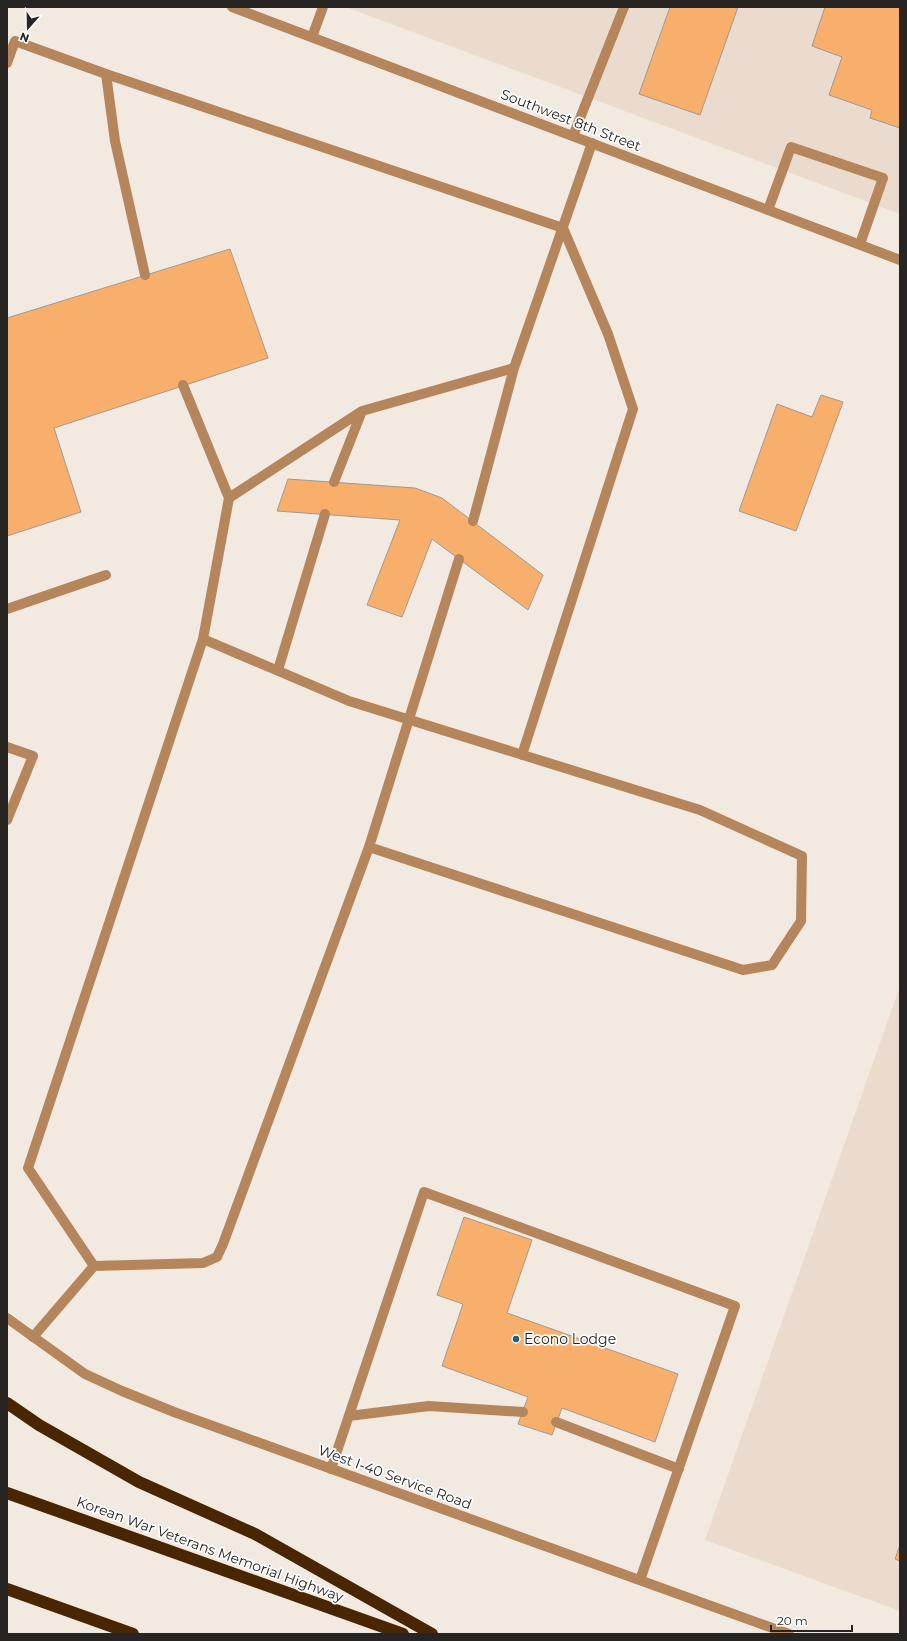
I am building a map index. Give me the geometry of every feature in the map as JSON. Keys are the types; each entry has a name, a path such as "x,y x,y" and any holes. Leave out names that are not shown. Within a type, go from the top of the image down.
{"highway":[{"path":"7,1403 39,1425 139,1482 255,1534 432,1634"},
{"name":"Korean War Veterans Memorial Highway","path":"7,1493 403,1634"},
{"path":"7,1589 133,1634"}],"street":[{"name":"Southwest 8th Street","path":"232,7 900,260"},
{"path":"312,37 322,7"},
{"path":"574,136 624,7"},
{"path":"7,63 15,41 106,74 563,228 608,334 633,409 522,754"},
{"path":"106,74 115,141 145,276"},
{"path":"473,521 514,368 592,143"},
{"path":"768,210 791,147 883,178 860,244"},
{"path":"229,498 362,411 514,368"},
{"path":"94,1266 28,1168 203,639 229,498 184,385"},
{"path":"334,482 362,411"},
{"path":"278,670 325,514"},
{"path":"33,1337 94,1266 203,1263 217,1257 369,847 459,559"},
{"path":"7,609 106,574"},
{"path":"203,639 349,701 700,810 802,856 800,921 772,965 743,970 369,847"},
{"path":"7,746 33,756 7,820"},
{"path":"331,1469 424,1192 735,1306 640,1580"},
{"name":"West I-40 Service Road","path":"7,1318 85,1374 122,1391 174,1412 789,1634"},
{"path":"348,1416 429,1406 523,1412"},
{"path":"556,1422 679,1469"}],"shaded area":[{"path":"346,7 900,7 900,214"},
{"path":"900,986 900,1611 705,1540"}],"building":[{"path":"670,7 738,7 700,115 639,94"},
{"path":"825,7 900,7 900,128 870,118 872,110 829,95 842,57 812,46"},
{"path":"230,249 268,358 54,428 81,512 7,536 7,318"},
{"path":"821,395 843,402 796,531 739,511 777,404 812,417"},
{"path":"288,479 415,488 442,498 543,575 528,610 432,539 402,617 367,605 400,520 277,511"},
{"name":"Econo Lodge","path":"464,1217 532,1240 507,1313 678,1374 655,1442 562,1408 552,1435 518,1424 528,1397 442,1366 463,1304 437,1295"},
{"path":"900,1545 900,1561 895,1559"}],"place":[{"name":"Econo Lodge","path":"516,1339"}]}
